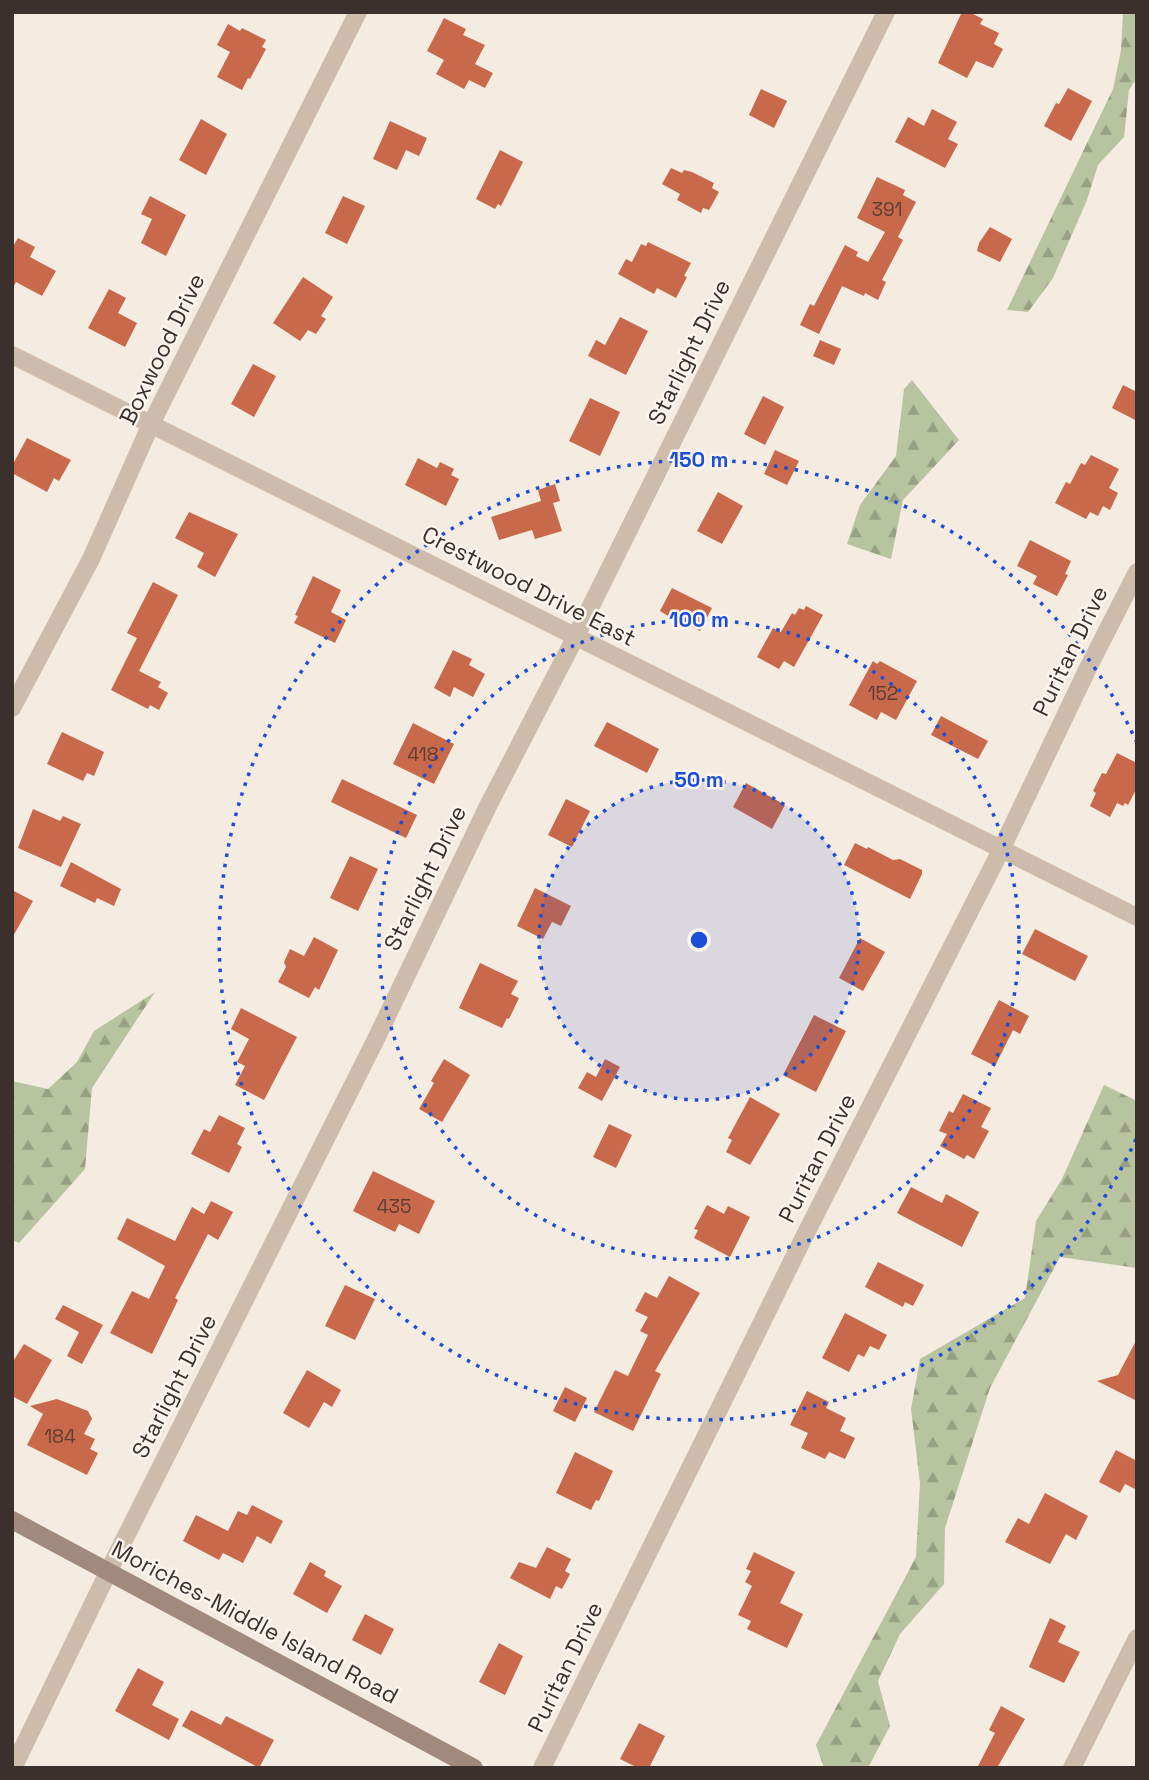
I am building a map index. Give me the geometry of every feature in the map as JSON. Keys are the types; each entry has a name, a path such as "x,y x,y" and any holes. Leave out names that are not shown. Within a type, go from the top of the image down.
{"main road":[{"name":"Moriches-Middle Island Road","path":"12,1520 474,1768"}],"street":[{"name":"Boxwood Drive","path":"12,708 91,559 151,424 358,12"},
{"name":"Starlight Drive","path":"13,1768 375,1041 488,806 576,636 886,12"},
{"name":"Crestwood Drive East","path":"12,355 1137,917"},
{"name":"Puritan Drive","path":"542,1768 1137,572"},
{"path":"1072,1768 1137,1638"}],"green space":[{"path":"1123,12 1137,12 1137,78 1129,90 1124,137 1098,165 1087,200 1053,278 1028,312 1007,310 1113,89 1121,50"},
{"path":"912,380 959,440 903,500 891,559 847,544 860,505 896,456 904,389"},
{"path":"155,992 92,1088 85,1169 19,1243 12,1240 12,1081 48,1089 77,1062 94,1031"},
{"path":"1104,1085 1137,1101 1137,1268 1060,1257 990,1388 945,1528 944,1584 900,1634 878,1681 890,1726 868,1768 824,1768 816,1745 916,1557 920,1483 911,1409 920,1359 1025,1298 1036,1221 1062,1179"}],"building":[{"path":"962,12 969,12 983,19 980,24 999,33 994,44 1003,49 993,68 976,61 967,78 938,63"},
{"path":"444,18 466,29 463,35 485,45 475,64 493,73 485,88 469,80 464,89 436,74 444,60 427,51"},
{"path":"228,24 266,40 262,47 266,49 242,90 217,77 230,52 217,45"},
{"path":"1068,88 1092,101 1071,141 1044,126 1056,103 1059,104"},
{"path":"761,89 787,101 774,128 749,115"},
{"path":"932,109 957,122 948,139 958,144 945,168 895,142 908,117 924,126"},
{"path":"201,119 227,134 206,175 179,160"},
{"path":"390,121 427,138 419,156 406,150 397,170 373,159"},
{"path":"500,150 523,162 501,206 498,204 495,209 476,199"},
{"path":"671,168 682,173 684,170 692,172 714,183 712,188 719,192 709,210 703,208 701,213 677,200 680,194 662,184"},
{"path":"877,177 905,190 903,195 916,202 898,237 903,240 882,280 886,282 878,300 842,286 819,334 800,325 810,304 814,306 845,245 858,252 856,256 868,262 885,232 857,218"},
{"path":"150,196 186,215 166,256 141,243 152,219 141,214"},
{"path":"343,196 365,206 347,244 325,233"},
{"path":"990,227 1012,239 1000,262 977,251"},
{"path":"18,238 35,247 30,257 56,271 42,296 16,282 12,290 12,248"},
{"path":"648,242 691,263 676,298 657,288 654,294 618,274 626,259 632,262 641,244 646,246"},
{"path":"303,277 333,297 321,316 326,319 316,334 308,330 300,341 273,323"},
{"path":"109,289 126,298 118,313 137,323 125,347 88,328"},
{"path":"620,317 648,331 626,375 588,356 596,340 605,345"},
{"path":"820,340 841,349 834,365 813,356"},
{"path":"253,364 276,376 254,417 231,404"},
{"path":"1123,385 1137,392 1137,421 1112,408"},
{"path":"763,396 784,407 765,445 744,434"},
{"path":"590,398 620,412 600,456 569,441"},
{"path":"27,438 71,460 59,481 54,478 47,492 12,473 12,466"},
{"path":"775,450 799,461 787,485 764,474"},
{"path":"1091,455 1119,469 1109,488 1118,493 1110,510 1103,506 1098,516 1090,512 1086,519 1055,503 1066,482 1070,484 1081,463 1085,465"},
{"path":"418,458 437,468 440,462 454,469 451,475 459,479 446,506 405,485"},
{"path":"555,484 560,501 553,503 562,531 535,539 532,530 499,540 491,517 541,501 538,490"},
{"path":"718,492 743,506 722,544 697,531"},
{"path":"189,512 238,534 215,577 197,567 204,553 175,538"},
{"path":"1030,540 1071,561 1065,574 1068,575 1057,596 1033,584 1037,576 1017,566"},
{"path":"313,576 341,590 331,612 346,620 335,643 294,623"},
{"path":"153,582 178,595 139,671 161,682 158,687 168,693 159,710 150,705 148,709 111,690 137,638 127,633"},
{"path":"672,588 712,608 700,631 690,626 689,629 660,611"},
{"path":"806,606 823,615 794,667 784,661 779,669 757,657 773,628 781,632 792,613 795,615 799,608 804,610"},
{"path":"453,650 472,659 469,665 485,674 473,697 454,687 450,697 434,688"},
{"path":"873,661 877,664 880,661 917,681 896,720 881,712 877,720 849,705"},
{"path":"941,716 988,741 978,759 931,735"},
{"path":"607,722 659,749 647,773 594,746"},
{"path":"413,723 454,744 434,784 393,764"},
{"path":"62,732 104,752 94,776 87,773 83,781 47,764"},
{"path":"1117,753 1137,763 1137,788 1128,805 1117,803 1110,817 1090,806 1096,793 1093,791 1102,773 1106,774"},
{"path":"342,779 417,815 406,838 331,802"},
{"path":"746,783 785,805 772,829 733,807"},
{"path":"566,799 590,811 572,847 548,835"},
{"path":"33,809 60,821 63,816 81,824 61,867 18,848"},
{"path":"855,843 922,870 910,899 844,865"},
{"path":"350,856 378,869 358,911 330,898"},
{"path":"71,862 121,889 114,906 97,898 95,903 60,886"},
{"path":"535,888 571,906 561,926 552,922 543,939 517,926"},
{"path":"12,890 33,901 12,938"},
{"path":"1035,929 1088,956 1075,981 1022,954"},
{"path":"314,937 338,950 319,990 315,987 309,998 278,982 286,967 284,962 290,949 304,956"},
{"path":"860,938 885,952 863,991 839,978"},
{"path":"480,963 518,981 511,994 519,998 502,1028 459,1008"},
{"path":"999,1000 1029,1016 1020,1034 1013,1030 995,1066 971,1054"},
{"path":"241,1008 297,1037 264,1100 235,1085 245,1066 237,1062 249,1039 231,1029"},
{"path":"814,1015 846,1031 816,1092 783,1075"},
{"path":"444,1059 470,1075 442,1122 419,1109"},
{"path":"605,1059 620,1067 602,1101 578,1088 587,1072 596,1077"},
{"path":"963,1094 991,1108 981,1127 989,1131 974,1159 967,1155 964,1159 940,1146 947,1134 939,1131 949,1111 953,1113"},
{"path":"750,1097 780,1114 750,1165 726,1152 732,1140 728,1138"},
{"path":"219,1115 245,1128 237,1144 242,1147 229,1173 191,1154 204,1129 210,1132"},
{"path":"609,1124 632,1135 616,1168 593,1157"},
{"path":"373,1171 435,1201 419,1234 399,1224 395,1232 353,1211"},
{"path":"911,1187 942,1203 946,1194 979,1212 962,1247 897,1213"},
{"path":"211,1201 233,1212 218,1240 208,1234 175,1298 178,1300 152,1354 110,1333 132,1291 149,1299 165,1266 117,1239 127,1218 175,1241 192,1207 204,1214"},
{"path":"707,1205 724,1214 728,1206 750,1217 730,1257 694,1238 698,1230 694,1229"},
{"path":"878,1262 924,1285 913,1306 905,1302 903,1307 865,1287"},
{"path":"669,1276 700,1293 655,1371 661,1374 633,1431 594,1412 615,1370 628,1376 648,1335 640,1331 648,1317 635,1311 645,1292 657,1298"},
{"path":"345,1285 375,1299 355,1340 325,1326"},
{"path":"63,1305 103,1325 82,1364 67,1356 79,1332 55,1319"},
{"path":"845,1313 887,1335 879,1350 870,1346 864,1357 858,1354 849,1372 822,1358"},
{"path":"1137,1339 1137,1401 1097,1381 1118,1375"},
{"path":"24,1344 52,1360 27,1404 12,1396 12,1363"},
{"path":"307,1370 341,1390 332,1407 324,1402 309,1428 283,1413"},
{"path":"565,1387 587,1398 575,1422 553,1411"},
{"path":"807,1391 829,1402 826,1408 846,1418 840,1431 855,1438 845,1459 829,1452 825,1459 801,1448 808,1433 790,1425"},
{"path":"57,1399 88,1411 92,1419 84,1434 95,1439 90,1449 98,1453 87,1475 27,1445 43,1414 30,1406"},
{"path":"1116,1450 1137,1461 1137,1490 1125,1484 1120,1493 1099,1482"},
{"path":"575,1452 613,1471 599,1501 596,1500 591,1510 556,1493"},
{"path":"1045,1493 1088,1516 1076,1540 1066,1534 1050,1564 1005,1542 1018,1518 1029,1524"},
{"path":"252,1505 283,1521 271,1544 257,1536 243,1563 223,1553 219,1560 183,1541 196,1515 228,1531 238,1511 247,1515"},
{"path":"547,1547 571,1559 565,1571 570,1574 562,1589 556,1586 550,1599 510,1578 519,1562 536,1568"},
{"path":"754,1552 795,1572 780,1603 803,1614 787,1648 747,1629 751,1621 738,1615 752,1586 745,1582 751,1571 746,1569"},
{"path":"310,1562 326,1571 324,1576 342,1586 327,1613 293,1594"},
{"path":"365,1614 394,1629 381,1655 352,1640"},
{"path":"1050,1618 1066,1626 1058,1642 1080,1652 1064,1683 1029,1667"},
{"path":"499,1643 523,1656 505,1695 479,1682"},
{"path":"138,1668 164,1682 152,1705 179,1719 169,1740 115,1711"},
{"path":"1001,1706 1025,1719 997,1768 977,1768 995,1733 989,1730"},
{"path":"191,1710 221,1725 226,1716 274,1740 259,1768 182,1726"},
{"path":"639,1723 665,1736 649,1768 638,1768 620,1759"}]}
